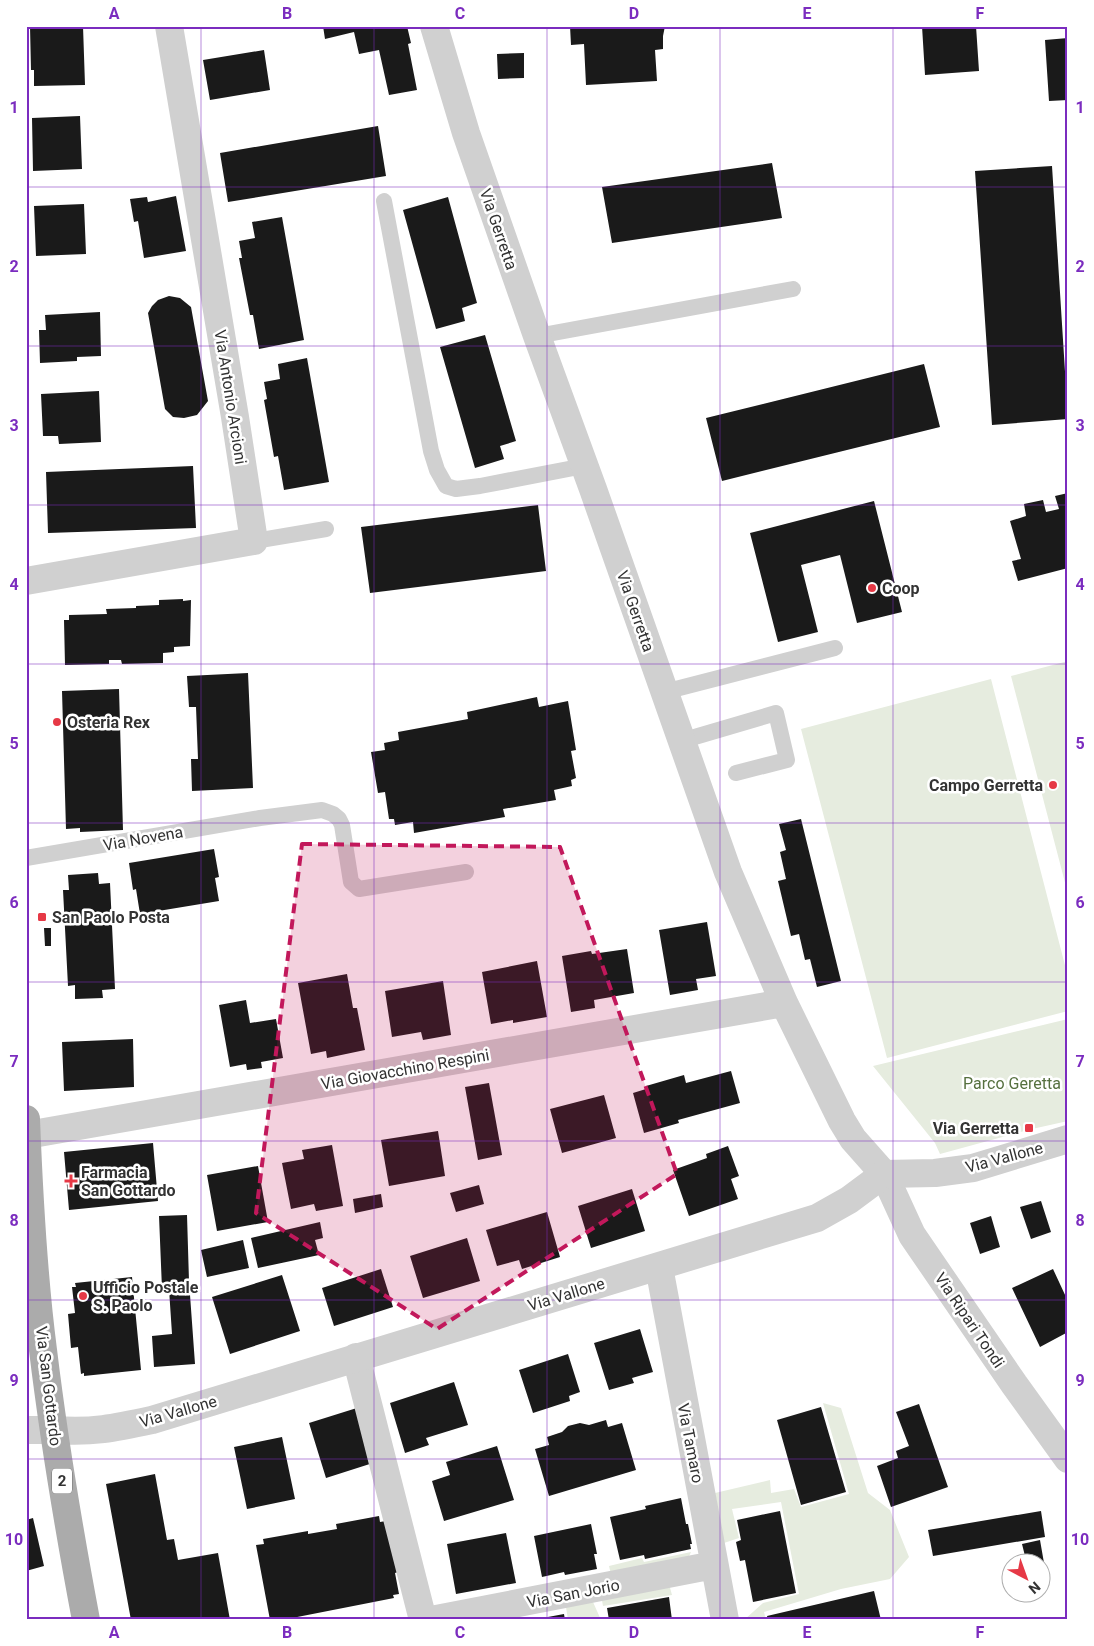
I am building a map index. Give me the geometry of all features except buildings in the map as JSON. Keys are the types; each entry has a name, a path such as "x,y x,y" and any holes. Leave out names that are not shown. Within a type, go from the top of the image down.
{"main road":[{"name":"Via San Gottardo","path":"26,1119 34,1250 43,1349 69,1532 86,1620"}],"street":[{"name":"Via Antonio Arcioni","path":"169,26 254,541"},
{"name":"Via Gerretta","path":"434,26 466,133 728,872 784,1003 842,1121 853,1139 884,1174"},
{"path":"26,581 254,541"},
{"name":"Via Giovacchino Respini","path":"27,1135 784,1003"},
{"name":"Via Vallone","path":"26,1430 84,1432 152,1420 817,1218 849,1200 884,1174 935,1173 973,1168 1068,1139"},
{"name":"Via Ripari Tondi","path":"884,1174 912,1235 1068,1459"},
{"name":"Via Tamaro","path":"659,1267 714,1565 726,1620"},
{"path":"356,1357 423,1620"},
{"name":"Via San Jorio","path":"431,1620 714,1565"}],"lane":[{"path":"384,201 431,452 437,470 446,486 456,489 480,486 584,466"},
{"path":"537,336 793,289"},
{"path":"254,541 326,529"},
{"path":"664,692 835,648"},
{"path":"681,741 776,713 787,760 736,773"},
{"name":"Via Novena","path":"26,858 260,818 322,810 333,814 342,825 351,882 359,889 466,872"}],"highlighted area":[{"path":"302,844 560,847 677,1174 437,1329 256,1213"}],"green space":[{"name":"Campo Gerretta","path":"1068,661 1068,894 1011,676"},
{"path":"991,679 1068,977 1068,1011 887,1058 801,729"},
{"name":"Parco Geretta","path":"1068,1019 1068,1121 940,1154 935,1143 873,1066"},
{"path":"823,1403 841,1408 868,1493 890,1510 909,1557 890,1579 841,1589 764,1612 766,1620 744,1620 763,1603 799,1594 781,1502 732,1509 739,1538 724,1543 715,1493 770,1480 771,1493 794,1489 801,1507 849,1494"},
{"path":"691,1552 686,1563 612,1579 609,1566 642,1558 644,1562"},
{"path":"669,1584 672,1595 603,1606 601,1595"},
{"path":"593,1602 601,1620 568,1620 566,1607"}],"place":[{"name":"Coop","path":"872,588"},
{"name":"Osteria Rex","path":"57,722"},
{"name":"Campo Gerretta","path":"1053,785"},
{"name":"San Paolo Posta","path":"42,917"},
{"name":"Via Gerretta","path":"1029,1128"},
{"name":"Farmacia San Gottardo","path":"71,1181"},
{"name":"Ufficio Postale S. Paolo","path":"83,1296"}]}
